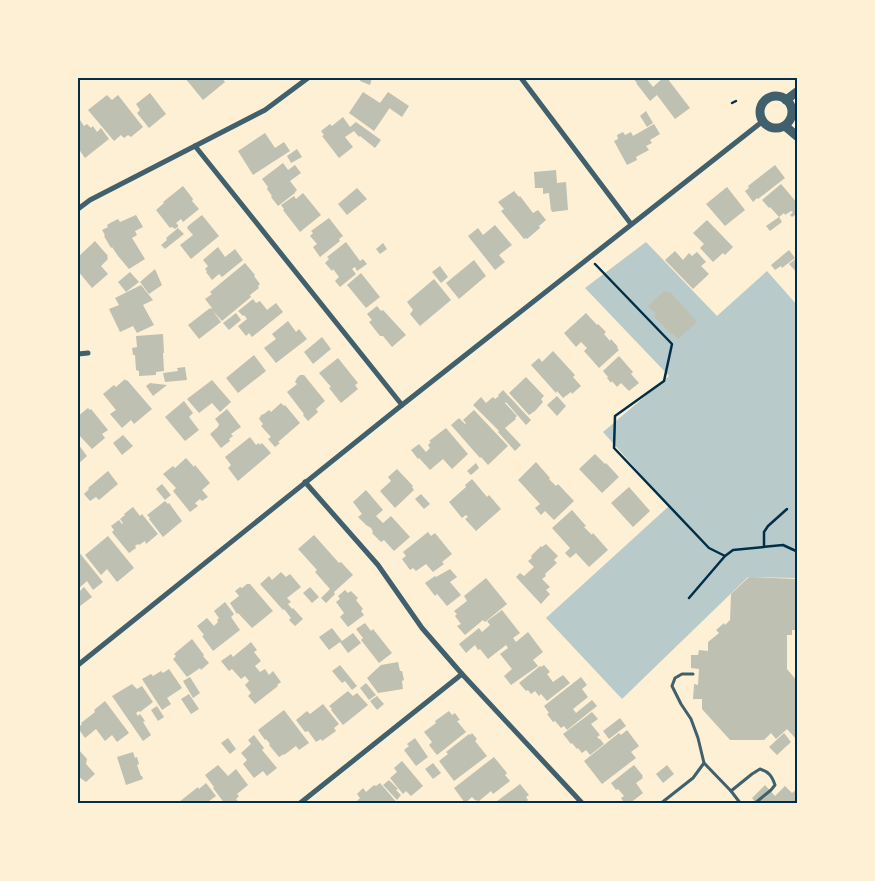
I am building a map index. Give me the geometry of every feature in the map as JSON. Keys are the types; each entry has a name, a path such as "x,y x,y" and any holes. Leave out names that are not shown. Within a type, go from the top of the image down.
{"street":[{"path":"78,209 90,200 265,110 308,78"},
{"path":"521,78 631,224"},
{"path":"786,100 798,91"},
{"path":"772,96 782,97 792,108 791,118 785,126 775,129 762,121 760,112 764,102 772,96"},
{"path":"78,665 305,482 762,121"},
{"path":"785,126 798,137"},
{"path":"195,146 402,405"},
{"path":"78,354 88,353"},
{"path":"305,482 378,565 422,628 462,674 583,804"},
{"path":"299,804 462,674"}],"lane":[{"path":"693,674 682,674 675,678 672,686 691,719 704,763 741,804"},
{"path":"660,804 693,778 704,763"},
{"path":"731,791 760,769 767,771 772,776 775,785 754,804"}],"path":[{"path":"732,103 736,101"},
{"path":"588,258 672,344 664,380 616,416 614,448 709,548 725,556"},
{"path":"764,546 764,532 787,509"},
{"path":"689,598 725,556 733,550 783,545 798,553"}],"shaded area":[{"path":"646,242 717,316 767,271 797,305 797,578 748,577 622,699 546,618 669,506 603,432 669,376 585,288"}],"building":[{"path":"185,78 222,78 225,82 203,100"},
{"path":"361,78 372,78 370,85 360,81"},
{"path":"633,78 646,78 653,87 663,78 667,78 690,108 675,119 657,95 650,101"},
{"path":"363,92 380,103 388,92 409,106 402,117 389,108 374,131 349,113"},
{"path":"150,93 166,114 149,128 137,113 140,110 136,104"},
{"path":"107,95 112,100 118,95 143,127 131,137 128,135 124,138 121,135 114,141 88,110"},
{"path":"646,111 653,123 647,127 640,116"},
{"path":"78,117 84,126 87,124 91,128 93,126 97,132 101,128 109,139 85,158 78,148 78,134 80,132 78,129"},
{"path":"343,117 350,127 356,122 381,140 375,148 359,137 354,131 345,137 353,147 339,158 322,136 324,135 321,131 330,124 332,126"},
{"path":"654,124 660,134 650,140 652,143 646,146 649,150 636,157 637,160 627,165 614,141 618,139 617,135 623,132 625,135 631,132 633,136"},
{"path":"265,133 275,148 284,142 290,151 253,175 238,151"},
{"path":"297,149 302,157 291,163 287,156"},
{"path":"283,163 288,170 295,165 301,173 290,181 297,190 295,193 278,206 262,179"},
{"path":"775,165 785,178 753,202 745,191 749,188 748,186"},
{"path":"556,170 557,183 566,182 568,210 552,212 549,193 543,194 543,188 535,188 534,172"},
{"path":"781,184 798,204 798,213 792,217 790,215 793,212 791,211 779,217 762,200"},
{"path":"183,186 199,209 183,222 181,219 176,223 178,227 175,229 170,228 156,210"},
{"path":"727,187 745,210 725,226 706,204"},
{"path":"357,188 367,199 347,215 338,204"},
{"path":"514,191 533,213 538,210 546,220 527,239 524,239 501,211 504,209 498,202"},
{"path":"303,193 321,215 300,232 281,205 294,196 296,199"},
{"path":"136,215 143,227 135,231 137,235 132,238 145,259 129,269 111,248 102,230 118,219 120,222"},
{"path":"202,215 219,236 191,259 180,245 193,235 187,228 188,226"},
{"path":"779,217 782,222 770,231 766,226"},
{"path":"329,218 343,236 339,239 340,241 320,257 313,247 317,244 310,236 313,233 311,231"},
{"path":"707,220 733,247 725,255 723,253 713,262 700,248 704,244 693,233"},
{"path":"495,225 512,245 499,255 505,262 495,270 468,236 478,228 483,235"},
{"path":"178,228 184,234 165,249 161,245"},
{"path":"95,241 108,256 108,259 101,266 108,274 92,288 78,271 78,257"},
{"path":"346,242 360,261 363,259 367,264 357,271 355,267 352,269 356,274 340,287 335,281 339,277 325,263 329,259 327,257"},
{"path":"383,243 387,249 380,254 376,249"},
{"path":"218,247 225,257 235,249 243,260 222,277 219,274 212,280 206,272 205,269 208,266 203,260"},
{"path":"789,250 795,258 782,268 781,266 775,270 771,265"},
{"path":"675,251 683,260 689,253 692,256 697,252 706,262 701,266 709,274 693,289 665,260"},
{"path":"798,257 798,274 789,264"},
{"path":"474,260 486,276 459,299 446,283"},
{"path":"245,263 255,275 260,284 259,288 222,321 213,311 221,322 199,339 188,325 212,308 205,299 212,294 210,292"},
{"path":"440,266 448,277 441,283 432,272"},
{"path":"155,269 162,285 149,294 140,282"},
{"path":"130,272 139,282 126,292 118,282"},
{"path":"361,273 380,297 366,308 347,285"},
{"path":"434,279 451,300 420,326 410,314 413,310 407,302"},
{"path":"141,285 153,300 143,305 154,325 137,333 133,326 120,332 109,309 119,305 115,298"},
{"path":"665,290 668,293 670,292 697,322 678,339 654,316 656,314 648,306"},
{"path":"253,299 256,303 260,301 267,310 276,303 283,312 252,337 249,333 246,336 238,326 247,319 238,311"},
{"path":"377,306 406,335 392,347 369,322 372,320 367,314"},
{"path":"236,313 241,320 229,330 223,323"},
{"path":"586,313 606,332 604,334 610,341 611,339 619,350 599,368 584,351 587,348 581,342 576,347 564,333"},
{"path":"288,321 296,332 299,329 307,339 276,363 264,348 276,339 272,334"},
{"path":"163,334 164,371 156,372 156,375 139,376 132,348 137,347 136,336"},
{"path":"322,337 331,349 313,364 304,352"},
{"path":"553,351 575,375 573,377 581,386 572,394 571,392 563,398 557,391 556,393 531,365 539,358 542,362"},
{"path":"254,355 266,371 238,393 226,378"},
{"path":"619,356 633,372 631,374 639,383 629,391 621,383 617,387 612,381 611,383 603,371"},
{"path":"338,358 358,383 355,385 358,389 341,403 319,373"},
{"path":"185,367 187,380 165,382 163,373 178,371 177,368"},
{"path":"300,375 304,375 325,401 316,409 318,412 308,421 287,392 297,384 295,382"},
{"path":"526,377 544,396 541,399 543,402 529,415 509,393"},
{"path":"125,379 152,409 134,424 131,420 122,428 110,414 116,410 103,394 114,385 116,387"},
{"path":"212,380 231,402 220,412 212,403 199,413 187,399"},
{"path":"150,383 167,385 153,396 146,386"},
{"path":"503,390 531,420 526,425 505,403 517,416 505,428 521,445 515,451 499,431 473,405 481,397 486,403 493,397 495,399"},
{"path":"557,396 566,406 557,416 547,405"},
{"path":"184,401 193,413 189,417 199,430 185,441 165,417"},
{"path":"281,403 285,405 300,423 278,442 280,443 275,447 268,439 271,437 261,426 263,424 259,419 261,415 269,410 271,412"},
{"path":"88,408 91,409 108,430 102,434 105,438 92,449 78,434 78,416"},
{"path":"227,409 241,427 231,434 233,436 229,439 230,441 221,448 210,434 219,424 215,419"},
{"path":"474,410 508,446 488,465 451,425 459,418 465,424 463,420"},
{"path":"446,428 468,454 452,469 443,459 430,470 411,450 419,444 426,452 430,448 428,445 431,442 429,441"},
{"path":"123,435 133,446 122,455 113,443"},
{"path":"250,437 256,445 262,443 271,453 238,481 228,468 231,465 225,457"},
{"path":"78,444 87,456 78,464"},
{"path":"595,454 619,477 602,493 579,469"},
{"path":"186,458 194,467 195,465 210,483 202,490 208,497 202,501 200,499 195,503 198,506 190,512 173,491 176,488 163,474 173,466 175,468"},
{"path":"536,462 549,479 556,486 558,484 574,501 554,520 545,511 541,515 535,508 540,504 518,480"},
{"path":"476,463 479,468 471,475 467,471"},
{"path":"397,469 413,486 414,490 395,508 380,491 391,481 388,477"},
{"path":"108,471 118,484 99,500 96,497 90,501 84,494 88,488"},
{"path":"472,479 487,497 489,495 501,509 476,531 465,519 468,517 466,515 462,518 449,502"},
{"path":"162,484 171,495 165,500 156,489"},
{"path":"629,487 650,511 633,527 611,503"},
{"path":"366,490 383,510 376,516 383,523 391,516 410,537 394,551 384,540 381,542 372,533 371,528 358,517 362,514 353,502"},
{"path":"421,494 430,504 424,509 415,499"},
{"path":"165,501 169,503 182,521 163,537 147,515"},
{"path":"133,507 140,516 142,514 158,534 146,544 145,541 138,544 129,553 112,532 114,530 111,526 119,520 122,524 120,519"},
{"path":"572,510 586,526 584,527 592,535 593,533 608,550 589,567 576,553 570,558 565,553 570,548 552,528"},
{"path":"428,532 431,536 435,533 452,554 442,562 444,564 433,572 426,564 416,571 413,568 410,570 402,559 406,556 403,552"},
{"path":"314,535 339,563 341,562 353,575 334,592 335,594 326,603 321,598 330,589 315,572 317,570 298,549"},
{"path":"108,536 134,568 117,582 107,569 101,575 85,555"},
{"path":"546,544 558,556 554,560 557,563 542,579 550,587 546,590 550,594 541,604 516,577 520,573 524,576 534,567 528,561 541,546"},
{"path":"78,551 103,582 93,590 87,581 78,589"},
{"path":"450,569 457,577 450,582 461,595 447,606 437,594 435,596 425,583"},
{"path":"281,572 286,577 290,574 301,587 287,598 291,602 288,604 303,619 295,626 289,620 291,618 284,609 260,584 269,576 272,580"},
{"path":"749,577 798,579 798,630 792,630 792,635 787,635 787,669 798,682 798,741 787,729 776,739 771,733 764,740 730,740 702,709 702,699 693,699 694,684 698,685 699,669 691,668 691,655 698,655 699,650 708,651 708,642 719,633 716,630 730,620 731,594"},
{"path":"486,578 507,604 465,635 457,626 461,624 454,611 467,601 464,596"},
{"path":"250,584 273,611 252,628 237,614 230,603 239,596 235,591"},
{"path":"84,587 92,597 80,606 78,604 78,593"},
{"path":"310,587 319,597 312,603 303,593"},
{"path":"345,590 348,593 351,591 358,598 356,600 363,609 361,611 364,615 348,627 340,617 344,613 336,602 340,599 338,596"},
{"path":"225,602 234,614 231,617 240,630 213,651 197,626 207,618 214,626 219,618 214,611"},
{"path":"502,610 520,633 513,638 516,642 528,632 543,652 533,660 538,666 511,685 504,676 512,669 500,654 508,648 506,645 488,659 475,645 466,653 459,644 479,628 482,632 490,625 487,621"},
{"path":"365,623 371,631 373,629 392,653 379,663 361,640 363,638 356,629"},
{"path":"332,628 342,641 353,633 361,643 348,653 340,642 329,650 319,637"},
{"path":"192,639 209,663 201,670 200,668 187,677 173,659 176,656 174,654"},
{"path":"251,642 257,650 254,652 261,661 255,666 260,672 265,669 269,675 273,671 281,682 255,704 248,696 251,693 245,685 249,681 245,676 241,679 232,669 229,671 221,661 231,654 233,657"},
{"path":"398,662 404,680 402,681 403,689 378,693 367,678 381,665"},
{"path":"340,665 357,686 352,690 345,681 342,683 332,671"},
{"path":"544,665 550,672 547,674 553,682 563,675 570,683 547,701 541,694 539,696 535,691 531,694 528,690 526,691 519,683 540,666"},
{"path":"169,669 182,688 167,698 171,704 162,710 142,679 151,674 153,676 161,671 163,673"},
{"path":"190,677 200,693 193,698 183,681"},
{"path":"581,677 587,685 582,689 588,697 573,709 576,713 592,700 597,706 567,730 564,726 561,728 555,721 553,722 544,706"},
{"path":"366,683 376,695 369,700 360,688"},
{"path":"132,684 137,689 142,686 153,702 136,713 138,716 140,714 145,721 143,722 151,735 143,741 112,696"},
{"path":"348,691 353,696 357,693 368,705 343,725 329,706"},
{"path":"189,694 199,709 191,714 181,699"},
{"path":"377,696 384,704 377,710 370,701"},
{"path":"105,701 129,733 117,742 112,735 105,741 96,729 85,738 78,728"},
{"path":"323,704 339,724 334,728 336,731 322,741 321,739 316,742 296,720 307,711 310,714"},
{"path":"157,706 164,717 158,721 151,710"},
{"path":"284,710 309,743 299,750 296,746 279,757 258,730"},
{"path":"449,711 452,715 455,713 460,720 457,721 466,732 437,755 429,745 432,742 424,732"},
{"path":"592,712 598,719 591,724 600,735 597,737 604,744 590,755 586,750 582,753 563,734"},
{"path":"620,718 626,726 609,739 603,731"},
{"path":"627,730 639,746 631,752 636,758 602,784 584,761 619,733 621,735"},
{"path":"472,733 477,739 475,741 487,756 454,781 439,761 448,754 446,752"},
{"path":"784,733 791,742 777,755 769,747"},
{"path":"254,735 264,748 262,750 277,768 267,776 263,771 254,778 243,764 247,760 241,753 251,744 248,740"},
{"path":"228,738 236,749 230,754 221,743"},
{"path":"415,738 428,757 416,766 404,750 409,746 407,744"},
{"path":"78,749 87,759 86,764 95,774 86,782 78,778"},
{"path":"133,752 135,758 137,757 139,764 137,765 143,779 126,785 117,757"},
{"path":"494,757 507,773 505,775 510,781 493,794 491,791 479,801 472,797 465,803 454,788"},
{"path":"402,761 423,786 411,796 406,791 403,794 390,778 397,772 394,768"},
{"path":"433,763 441,773 433,779 425,769"},
{"path":"218,765 228,776 236,769 248,785 237,794 239,796 236,799 240,804 225,804 205,775"},
{"path":"634,765 643,776 636,783 643,793 629,804 625,804 621,798 624,796 611,783"},
{"path":"667,765 674,774 663,783 656,774"},
{"path":"389,780 401,795 397,800 383,785"},
{"path":"206,783 216,796 209,801 211,804 180,804 179,802"},
{"path":"380,783 398,804 354,804 360,798 357,794 363,788 366,792 374,785 376,786"},
{"path":"520,784 529,795 526,797 528,800 527,804 493,804"},
{"path":"765,785 775,796 785,786 792,793 798,788 798,804 757,804 752,798"}]}
